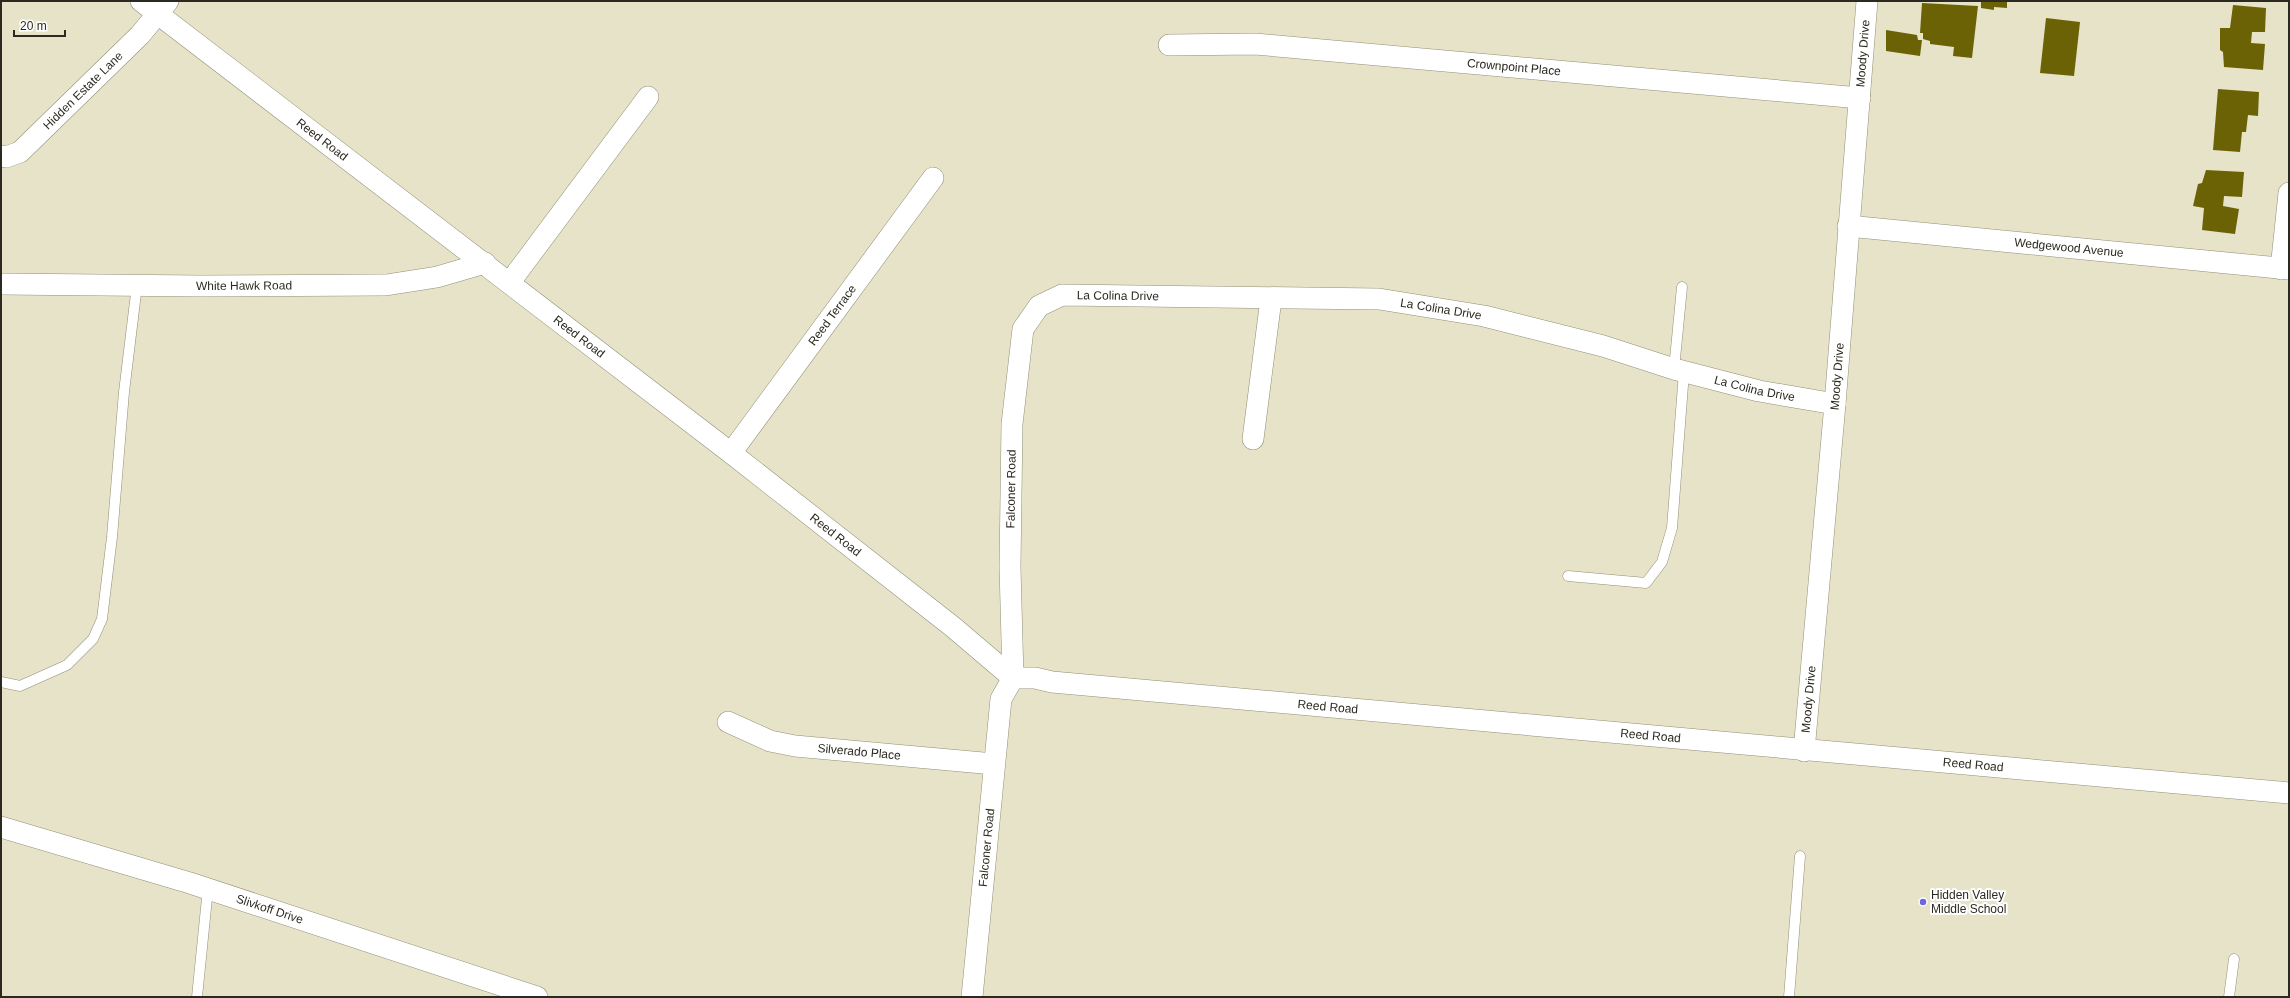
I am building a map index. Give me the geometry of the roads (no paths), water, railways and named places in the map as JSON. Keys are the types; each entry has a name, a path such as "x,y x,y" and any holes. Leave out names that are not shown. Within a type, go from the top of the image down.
{"street":[{"name":"Reed Road","path":"141,1 163,7 485,263 953,627 1013,678 1035,678 1052,682 1804,751 2289,793"},
{"name":"Moody Drive","path":"1804,751 1835,404 1867,1"},
{"name":"Hidden Estate Lane","path":"1,156 6,157 20,152 140,35 163,7"},
{"name":"Crownpoint Place","path":"1168,45 1255,44 1860,98"},
{"path":"510,282 648,97"},
{"name":"Reed Terrace","path":"731,453 933,178"},
{"path":"2285,269 2289,193"},
{"name":"Wedgewood Avenue","path":"1848,226 2285,269"},
{"name":"White Hawk Road","path":"1,284 137,286 386,285 437,277 485,263"},
{"name":"La Colina Drive","path":"1039,306 1062,295 1270,299 1379,299 1484,316 1603,346 1679,371 1759,391 1835,404"},
{"path":"1252,439 1270,299"},
{"name":"Falconer Road","path":"972,997 1001,699 1013,678 1010,567 1012,424 1023,329 1039,306"},
{"name":"Silverado Place","path":"728,722 770,741 795,746 994,764"},
{"name":"Slivkoff Drive","path":"1,827 208,888 537,997"}],"lane":[{"path":"1,682 20,686 66,665 93,639 102,619 112,537 124,392 137,286"},
{"path":"1568,576 1646,583 1662,562 1672,528 1682,287"},
{"path":"1788,997 1797,909 1800,856"},
{"path":"197,997 208,888"},
{"path":"2229,997 2234,959"}],"place":[{"name":"Hidden Valley Middle School","path":"1923,902"}]}
